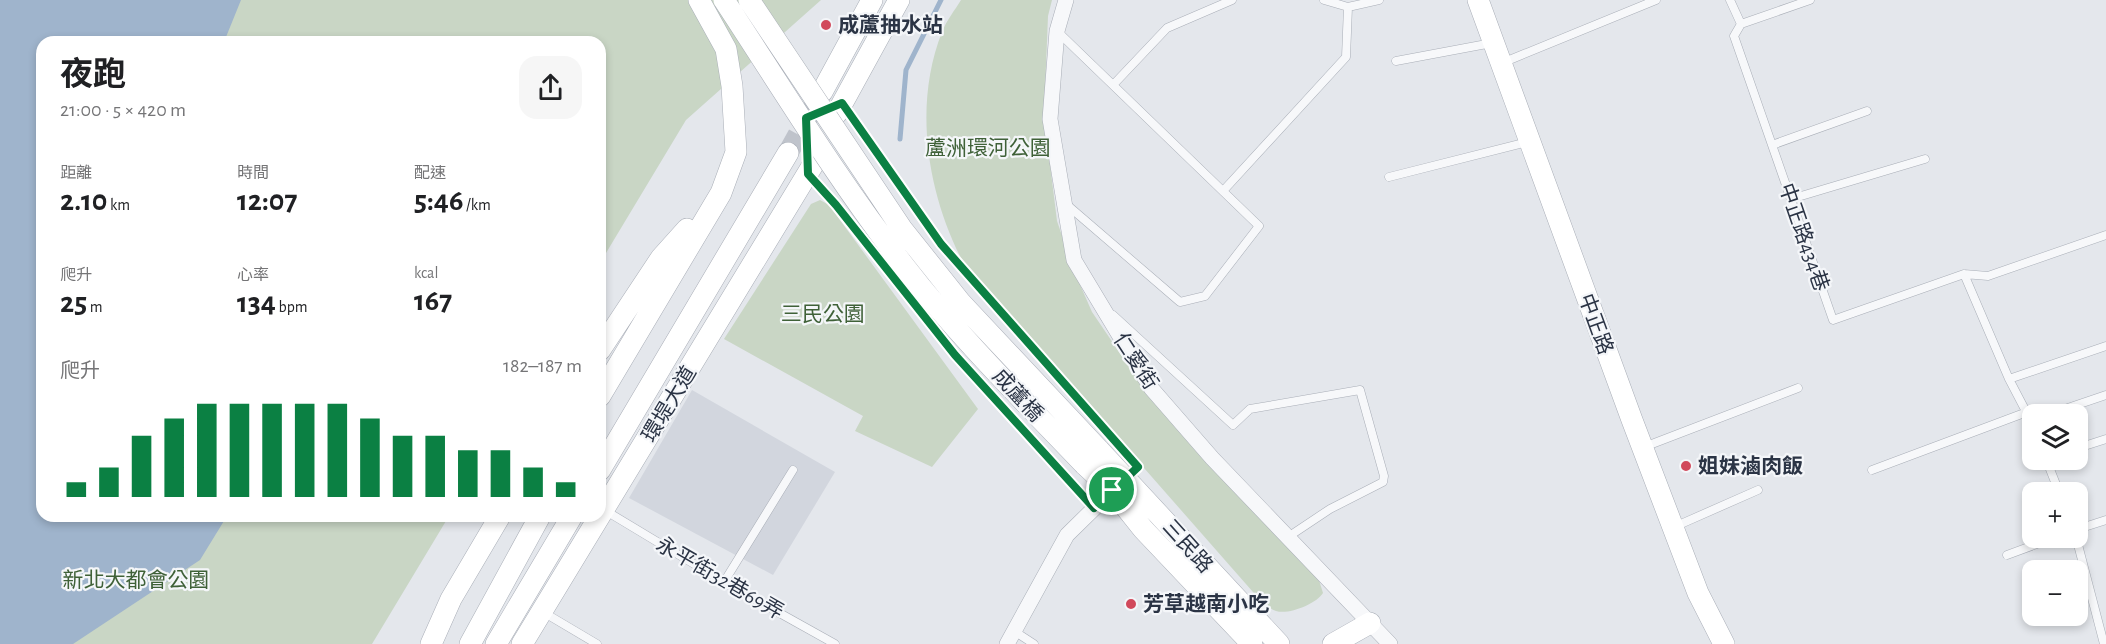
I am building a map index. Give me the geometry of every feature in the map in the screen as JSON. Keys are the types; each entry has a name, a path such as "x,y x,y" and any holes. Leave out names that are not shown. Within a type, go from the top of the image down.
{"main road":[{"path":"606,386 721,193 736,152 732,86 726,49 699,0"},
{"name":"成蘆橋","path":"724,0 848,191 905,268 957,331 1091,457"},
{"name":"成蘆橋","path":"749,0 902,229 1091,457"},
{"path":"822,92 872,0"},
{"path":"839,108 899,0"},
{"name":"中正路","path":"1478,0 1642,447 1698,593 1724,644"},
{"name":"環堤大道","path":"606,460 788,153"},
{"name":"環堤大道","path":"606,508 811,168"},
{"path":"606,341 661,258 721,193"},
{"name":"三民路","path":"1091,457 1279,644"},
{"name":"三民路","path":"1119,484 1143,529 1252,644"},
{"path":"431,644 451,599 496,522"},
{"path":"470,644 537,522"},
{"path":"496,644 568,522"},
{"name":"環堤大道","path":"522,644 598,522"},
{"path":"1333,644 1370,623"}],"street":[{"name":"仁愛街","path":"1065,0 1057,31 1050,119 1074,260 1151,388 1212,458 1390,644"},
{"path":"1010,637 1067,535 1119,484"}],"lane":[{"path":"1113,85 1167,28 1232,0"},
{"path":"1324,0 1348,7 1379,0"},
{"path":"1501,63 1656,0"},
{"path":"1730,0 1741,24 1810,0"},
{"path":"1223,191 1346,57 1348,7"},
{"name":"中正路434巷","path":"1741,24 1734,36 1833,320 1964,274"},
{"path":"1057,31 1259,226 1205,296 1180,302 1065,204"},
{"path":"1396,62 1493,43"},
{"path":"1094,508 955,355 836,205 811,168 806,118 839,108 941,244 1138,467 1119,484"},
{"path":"1772,145 1867,111"},
{"path":"1389,177 1529,141"},
{"path":"1791,199 1925,159"},
{"path":"2023,404 2009,379 1964,274 1988,276 2106,235"},
{"path":"1097,300 1233,425 1250,408 1360,390 1384,476 1383,482 1330,509 1288,537"},
{"path":"2009,379 2106,346"},
{"path":"1642,447 1798,388"},
{"path":"2079,404 2106,395"},
{"path":"1872,470 2022,414"},
{"path":"2088,445 2106,439"},
{"path":"724,582 793,470"},
{"path":"1673,528 1758,490"},
{"name":"永平街32巷69弄","path":"606,511 724,582 835,644"},
{"path":"2088,526 2106,520"},
{"path":"2007,555 2026,548"},
{"path":"2079,548 2104,644"},
{"path":"542,612 597,644"},
{"path":"1010,637 1034,644"}],"shaded area":[{"path":"692,390 835,472 773,575 629,498"}],"green space":[{"name":"新北大都會公園","path":"0,0 821,0 686,120 606,253 606,36 36,36 36,522 445,522 372,644 0,644"},
{"name":"蘆洲環河公園","path":"961,0 1052,0 1048,16 1044,116 1057,221 1074,271 1092,312 1145,390 1318,577 1323,593 1308,605 1281,612 1272,609 1260,600 963,262 940,207 928,148 926,119 933,60 944,28"},
{"name":"三民公園","path":"820,200 829,205 978,409 932,467 855,431 863,416 724,339 811,204"}],"water":[{"path":"0,0 241,0 226,36 36,36 36,522 223,522 200,560 73,644 0,644"}],"waterway":[{"path":"900,139 906,70 941,0"}],"tunnel":[{"path":"788,153 822,92"}],"place":[{"name":"成蘆抽水站","path":"826,25"},
{"name":"姐妹滷肉飯","path":"1686,466"},
{"name":"芳草越南小吃","path":"1131,604"}],"route":[{"path":"842,103 941,244 1138,467 1112,490 1094,508 955,355 836,205 808,174 806,118 842,103"}]}
